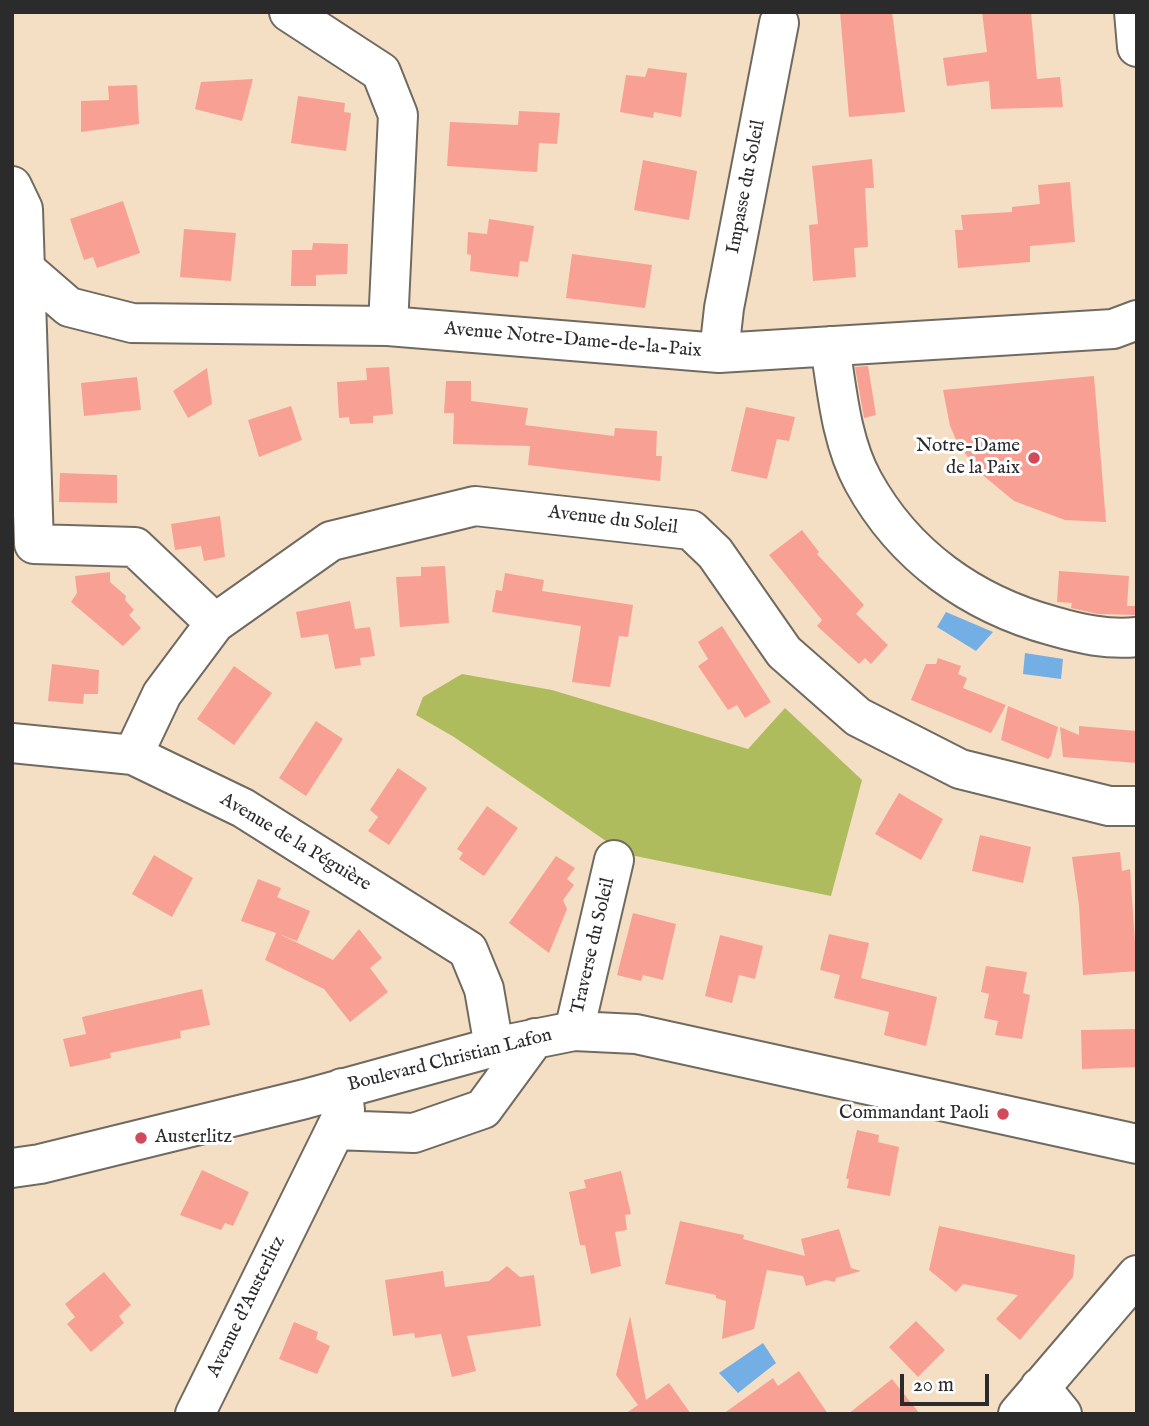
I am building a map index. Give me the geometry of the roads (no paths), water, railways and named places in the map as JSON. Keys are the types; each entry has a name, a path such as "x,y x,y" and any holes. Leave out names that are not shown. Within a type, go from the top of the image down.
{"street":[{"path":"289,12 381,72 398,115 388,326"},
{"path":"1133,12 1137,47"},
{"name":"Impasse du Soleil","path":"719,353 724,308 779,23"},
{"path":"12,187 23,209 34,544 135,547 215,623"},
{"name":"Avenue Notre-Dame-de-la-Paix","path":"24,268 69,307 132,323 388,326 719,353 1113,329 1137,320"},
{"path":"830,346 849,447 863,481 908,543 936,570 979,599 1013,615 1081,634 1116,639 1137,637"},
{"name":"Avenue du Soleil","path":"133,755 162,694 215,623 331,541 475,506 691,530 715,553 784,652 858,717 960,769 1109,806 1137,806"},
{"name":"Avenue de la Péguière","path":"12,743 133,755 243,808 468,950 484,989 494,1047"},
{"name":"Traverse du Soleil","path":"574,1031 614,860"},
{"name":"Boulevard Christian Lafon","path":"12,1168 40,1164 305,1099 494,1047 574,1031 636,1034 1137,1144"},
{"path":"335,1130 414,1133 483,1109 535,1038"},
{"name":"Avenue d'Austerlitz","path":"195,1414 345,1110 342,1088"},
{"name":"Avenue d'Austerlitz","path":"298,1201 305,1099"},
{"path":"1040,1405 1137,1275"}],"water":[{"path":"946,612 993,632 976,651 937,627"},
{"path":"1025,653 1063,659 1061,679 1023,674"},
{"path":"763,1343 776,1363 738,1393 719,1373"}],"place":[{"name":"Notre-Dame de la Paix","path":"1034,458"},
{"name":"Commandant Paoli","path":"1003,1114"},
{"name":"Austerlitz","path":"141,1138"}]}
